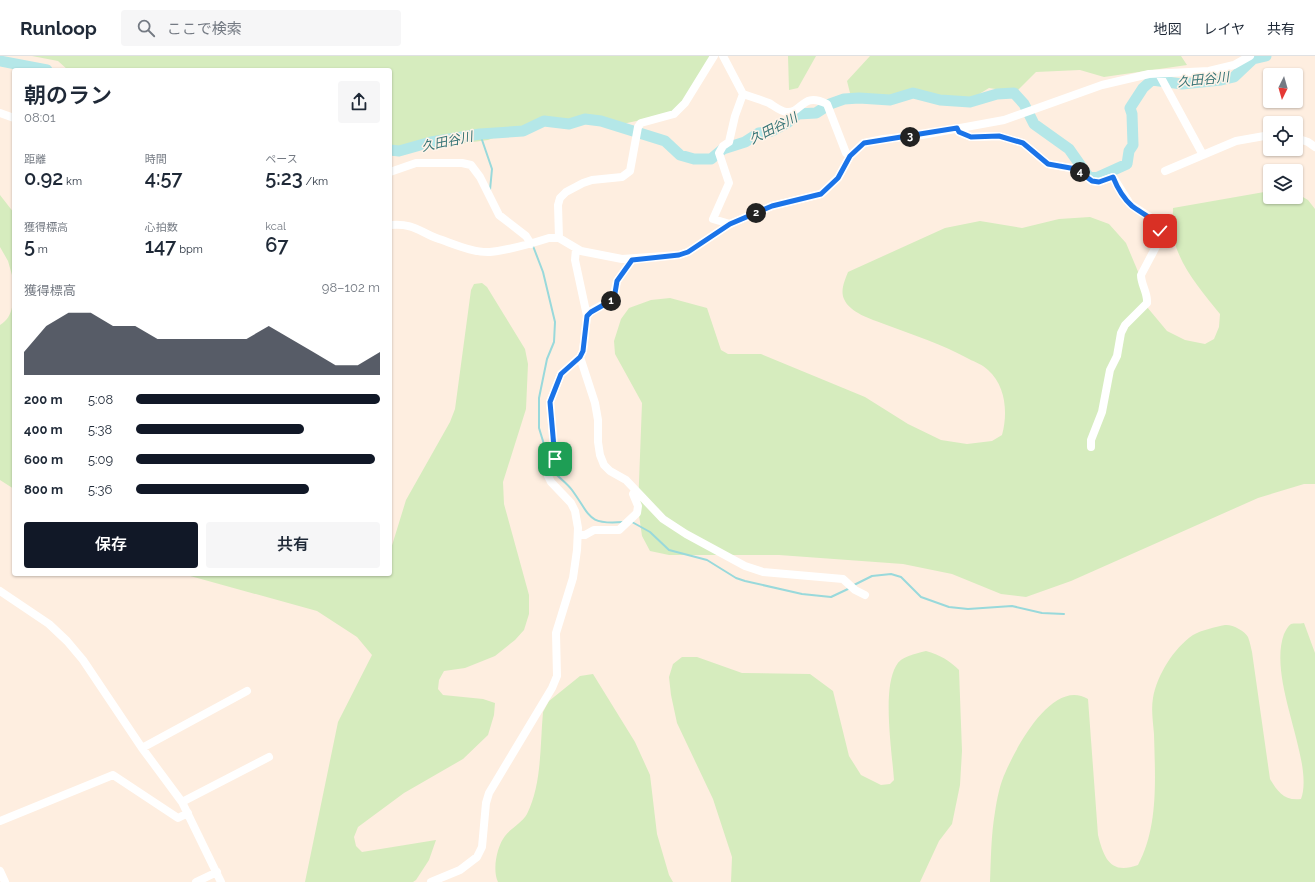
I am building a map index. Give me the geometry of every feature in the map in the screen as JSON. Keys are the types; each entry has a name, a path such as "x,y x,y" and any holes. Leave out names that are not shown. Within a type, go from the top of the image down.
{"street":[{"path":"560,238 558,205 560,198 566,192 583,183 592,180 622,177 630,171 638,127 641,123 674,114 685,103 714,56"},
{"path":"723,56 743,94 770,104 785,112 792,112 810,99 819,100 828,104 846,153 850,156"},
{"path":"392,225 403,225 418,228 438,238 474,250 489,252 530,244 549,238 560,238 576,249 622,259 632,260 679,255 688,252 730,224 772,206 821,194 838,178 850,156 864,143 1004,120 1025,114 1102,85 1149,74 1160,76 1209,71 1234,65 1250,56"},
{"path":"1160,76 1203,155"},
{"path":"730,224 713,219 729,183 719,153 723,146 729,142 735,116 743,94"},
{"path":"0,113 12,117"},
{"path":"957,128 959,132 971,137 999,136 1023,143 1048,164 1076,169 1092,181 1099,182 1113,177 1130,204 1157,224 1160,231 1159,241 1141,275 1141,280 1148,298 1147,303 1125,325 1121,333 1117,356 1110,370 1102,412 1091,440 1091,447"},
{"path":"1165,171 1236,141 1263,136"},
{"path":"1303,140 1315,147"},
{"path":"392,171 416,163 462,162 471,165 483,183 499,215 526,236 530,244"},
{"path":"430,882 460,870 477,857 482,848 486,803 489,793 548,694 557,676 556,633 573,578 578,535 575,511 571,503 551,482 548,476 549,470 555,459 550,402 561,374 580,357 583,351 587,316 575,260 576,249"},
{"path":"587,316 591,312 614,299 617,281 632,260"},
{"path":"580,357 595,403 600,455 610,471 626,480 663,519 686,534 745,566 763,572 843,579 854,590 865,595"},
{"path":"578,535 585,535 594,530 619,530 637,513 638,506 633,494 635,491"},
{"path":"0,591 49,624 67,641 83,660 142,748 182,802 221,882"},
{"path":"142,748 247,691"},
{"path":"182,802 269,758"},
{"path":"0,821 113,775 178,818 188,813"},
{"path":"0,871 5,882"},
{"path":"196,882 217,872"}],"green space":[{"path":"32,56 711,56 678,109 668,114 618,125 590,118 567,122 542,119 527,127 511,131 488,140 436,147 392,148 392,68 66,68 58,61"},
{"path":"788,56 816,56 798,88 789,90"},
{"path":"870,56 1181,56 1187,65 1104,77 1080,70 1036,72 1016,92 989,88 971,99 951,99 916,91 882,102 851,97 847,81"},
{"path":"1263,192 1263,204 1303,204 1303,197 1308,200 1315,209 1315,484 1304,484 1258,498 1071,581 1026,597 1001,594 952,574 903,564 779,555 669,555 650,551 642,536 638,508 642,403 615,354 614,341 621,319 629,308 651,300 670,298 707,308 721,350 728,354 761,354 865,397 908,424 941,440 967,444 992,441 1002,435 1005,418 1002,392 994,376 981,365 948,349 856,312 847,304 843,296 843,285 848,272 945,228 980,221 1022,228 1059,219 1090,217 1109,224 1126,243 1139,274 1147,307 1167,331 1185,340 1205,344 1214,339 1219,327 1220,314 1189,274 1178,251 1172,227 1173,208"},
{"path":"0,195 12,210 12,275 8,261 0,247"},
{"path":"482,283 487,287 525,349 528,364 526,409 503,482 504,504 529,595 529,614 524,630 515,640 495,656 465,668 444,671 439,680 438,689 443,695 483,699 495,703 494,715 488,735 463,759 404,793 358,827 354,837 356,846 362,852 436,840 429,860 416,880 413,882 305,882 338,722 372,655 357,637 317,611 190,576 392,576 392,546 406,500 450,422 455,409 471,290 474,284"},
{"path":"12,307 12,488 0,480 0,325 5,321 11,312"},
{"path":"1304,623 1315,653 1315,882 990,882 991,847 997,802 1002,781 1011,760 1038,718 1050,706 1062,698 1075,695 1088,699 1098,835 1103,851 1110,863 1115,866 1129,868 1138,865 1145,850 1153,818 1155,767 1152,707 1155,689 1162,671 1179,647 1193,635 1213,628 1228,625 1241,630 1248,637 1252,652 1270,779 1282,795 1290,799 1301,799 1304,783 1302,764 1281,674 1280,653 1284,634 1288,627 1291,624"},
{"path":"926,651 944,658 959,670 962,751 960,785 952,824 939,841 920,882 731,882 732,857 713,799 677,723 669,677 673,664 682,657 697,657 742,673 810,674 833,691 849,756 861,775 881,785 890,784 894,780 889,721 892,677 896,666 901,660"},
{"path":"593,674 635,742 650,775 657,834 669,875 673,882 498,882 495,865 502,840 507,833 527,814 532,802 540,764 543,712 549,701 580,676"}],"waterway":[{"name":"久田谷川","path":"392,150 399,151 431,142 480,134 523,131 544,121 569,124 585,119 601,121 665,141 680,155 694,159 711,159 723,149 745,142 759,133 772,131 787,123 798,114 816,113 830,104 844,99 859,98 890,100 913,93 940,100 970,102 997,94 1014,93 1024,104 1034,124 1069,149 1088,176 1096,178 1127,164 1129,151 1133,145 1132,114 1130,108 1143,88 1152,80 1182,84 1221,80 1234,77 1253,59 1266,56"},
{"name":"久田谷川","path":"0,61 37,68"},
{"path":"480,134 492,169 490,190"},
{"path":"533,246 543,272 555,322 554,342 547,359 539,398 539,428 550,464"},
{"path":"552,470 570,487 591,517 603,522 623,522"},
{"path":"632,522 650,532 669,550 707,560 736,578 745,581 802,594 831,597 850,588"},
{"path":"854,585 872,576 891,574 901,577 921,597 949,607 968,609 1012,606 1042,613 1064,614"}],"route":[{"path":"555,459 550,402 561,374 580,357 583,351 587,316 591,312 614,299 617,281 632,260 679,255 688,252 730,224 783,202 821,194 829,189 838,178 850,156 864,143 883,139 922,135 957,128 959,132 971,137 999,136 1023,143 1048,164 1076,169 1092,181 1099,182 1113,177 1130,204 1150,217 1157,224 1160,231"}]}
